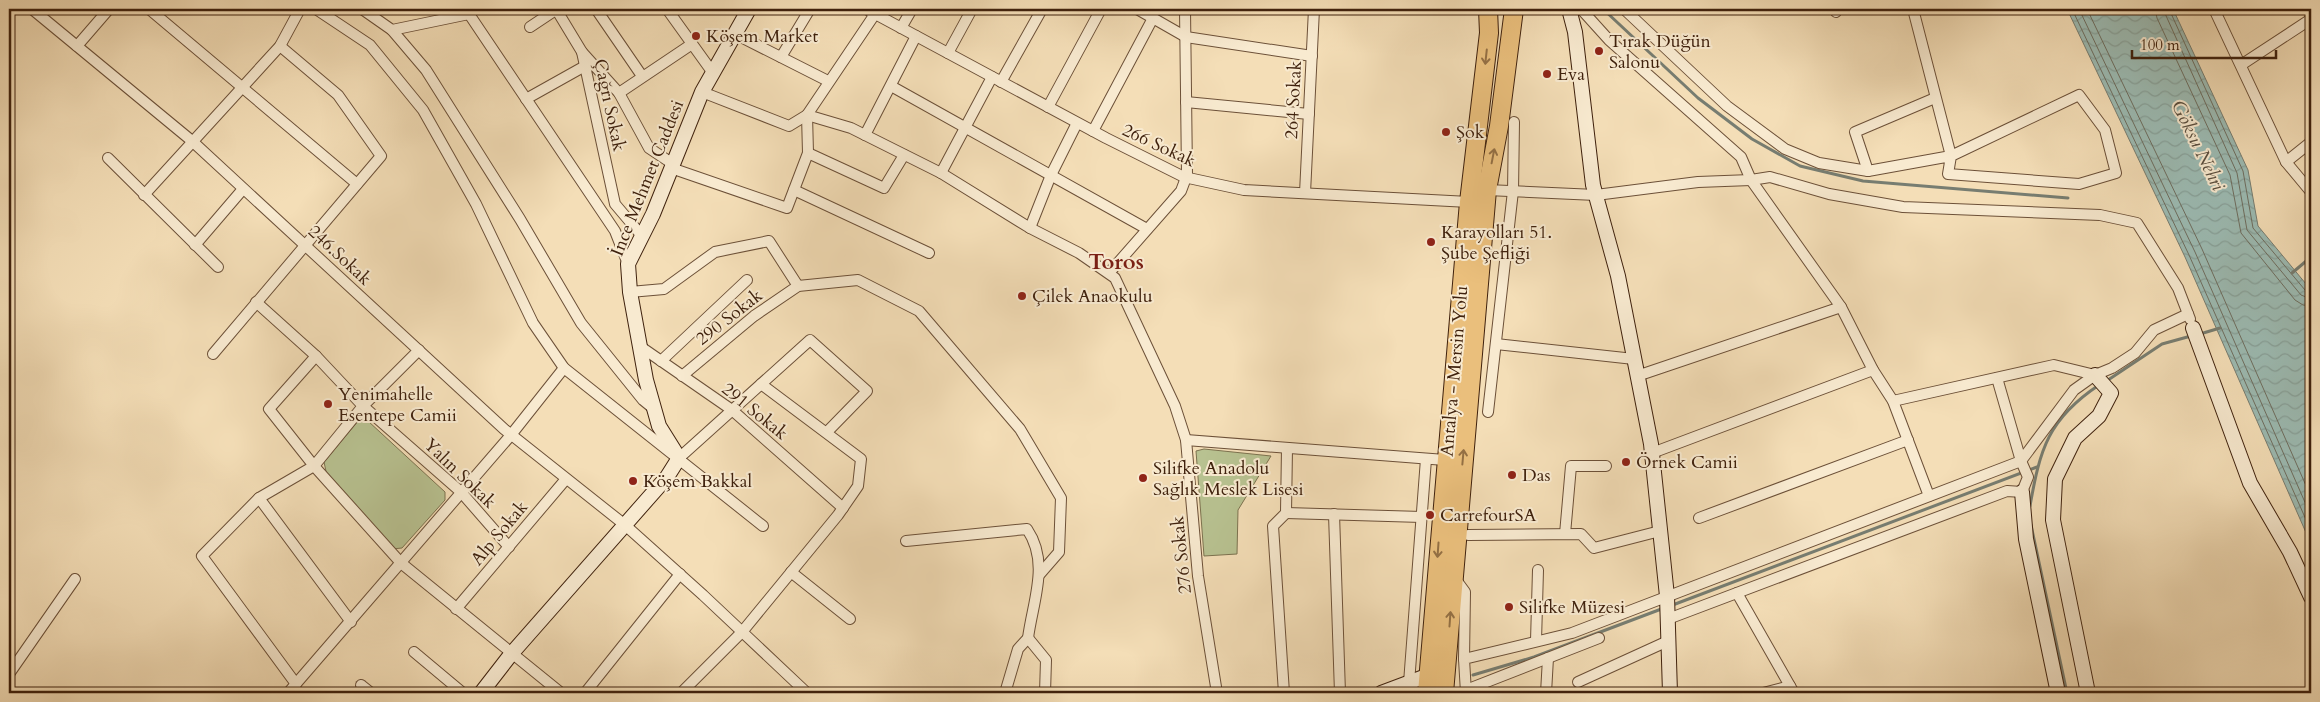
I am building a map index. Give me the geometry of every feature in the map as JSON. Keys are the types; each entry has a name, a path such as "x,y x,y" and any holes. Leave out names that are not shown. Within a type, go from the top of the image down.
{"highway":[{"name":"Antalya - Mersin Yolu","path":"1427,693 1445,460 1469,202 1488,43 1488,9"},
{"name":"Antalya - Mersin Yolu","path":"1444,693 1487,190 1499,126 1514,9"}],"street":[{"name":"246.Sokak","path":"32,9 192,141 511,435 626,526 807,693"},
{"path":"77,46 109,9"},
{"path":"149,9 358,184"},
{"path":"144,195 280,46 300,9"},
{"path":"316,9 370,45 423,110 476,204 533,324 564,368 763,526"},
{"path":"362,9 392,30 426,70 520,219 581,323 643,400 654,408"},
{"path":"530,27 556,9 582,52"},
{"path":"596,9 642,76"},
{"path":"667,9 713,73"},
{"name":"İnce Mehmet Caddesi","path":"679,458 659,426 654,408 630,292 628,264 642,236 702,92 749,9"},
{"path":"781,57 810,9"},
{"path":"901,28 912,9"},
{"path":"948,53 972,9"},
{"path":"941,173 964,127 1042,9"},
{"path":"1048,107 1101,9"},
{"path":"1137,9 1186,37 1312,56"},
{"path":"807,115 851,128 941,173 1030,228 1079,253 1112,276 1148,229 1181,191 1186,178 1186,9"},
{"name":"264 Sokak","path":"1305,193 1314,9"},
{"path":"1569,9 1575,32 1596,195 1618,276 1652,453 1667,596 1670,693"},
{"path":"1581,9 1610,40 1741,157 1751,180 1841,307 1873,370 1893,401 1929,496"},
{"path":"1624,9 1727,106 1786,150 1819,163 1868,171 1950,156 2079,95 2105,130 2116,174 2080,184 1948,174 1950,156 1913,9"},
{"path":"2214,9 2286,162 2311,192"},
{"path":"2307,9 2311,14"},
{"path":"392,30 466,11 615,231 628,264"},
{"path":"702,92 789,126 807,115 870,11"},
{"name":"266 Sokak","path":"870,11 1077,123 1186,178 1244,190 1469,202"},
{"path":"1093,131 1153,18"},
{"path":"2241,65 2311,19"},
{"path":"735,34 828,80"},
{"path":"865,136 916,36"},
{"name":"Çağrı Sokak","path":"582,52 619,93 692,44"},
{"path":"213,354 381,156 338,95 280,46"},
{"name":"Çağrı Sokak","path":"582,52 615,204 642,236"},
{"path":"526,99 585,66"},
{"path":"891,86 1148,229"},
{"path":"619,93 650,148 672,166 787,208 808,153 807,115"},
{"path":"1868,171 1855,132 1935,98"},
{"path":"1186,102 1309,114"},
{"path":"1488,412 1513,191 1514,122"},
{"path":"1030,228 1051,175 1077,123"},
{"path":"2286,162 2311,142"},
{"path":"808,153 884,188 904,155"},
{"path":"108,158 218,267"},
{"path":"1487,190 1596,195 1698,182 1751,180 1770,177 1828,194 1903,207 2100,216 2137,223 2178,288 2202,348 2250,483 2290,552 2311,596"},
{"path":"195,245 244,189"},
{"path":"794,190 929,253"},
{"path":"630,292 664,289 715,252 769,241 798,286 858,280 919,312 1020,429 1061,498 1059,552 1039,574"},
{"name":"276 Sokak","path":"1112,276 1175,406 1186,440 1198,576 1216,693"},
{"path":"661,361 747,280"},
{"name":"290 Sokak","path":"682,376 754,316 798,286"},
{"name":"Yalın Sokak","path":"256,302 316,356 363,406 461,492 509,547"},
{"path":"1637,376 1841,307"},
{"path":"1464,659 1572,633 2021,461 2074,390 2095,375 2112,368 2135,353 2154,330 2188,314"},
{"path":"481,693 512,653 626,526 667,477 679,458 810,340 867,391 827,432"},
{"path":"1496,344 1634,359"},
{"name":"291 Sokak","path":"641,347 732,410 843,508"},
{"path":"296,684 202,556 259,498 314,466 363,406 418,350"},
{"path":"316,356 270,409 314,466 400,563 560,693"},
{"path":"1893,401 2054,365 2095,375 2111,393 2099,416 2075,438 2055,478 2053,520 2088,693"},
{"path":"288,693 511,435 564,368"},
{"path":"1652,453 1873,370"},
{"path":"1997,378 2021,461 2028,477 2022,492 2026,539 2058,693"},
{"path":"681,693 742,632 843,508 858,486 861,459 761,384"},
{"path":"1186,440 1445,460"},
{"path":"1699,518 1908,440"},
{"path":"1284,693 1274,526 1286,513 1286,448"},
{"path":"1409,683 1426,459"},
{"path":"1565,534 1571,466 1606,466"},
{"name":"Alp Sokak","path":"456,609 566,479"},
{"path":"1668,619 2007,491 2022,492"},
{"path":"259,498 351,622"},
{"path":"1286,513 1422,517"},
{"path":"1334,514 1340,693"},
{"path":"906,542 1027,529 1039,554 1039,574 1028,638 1018,649 1005,693"},
{"path":"1468,535 1581,534 1594,548 1660,531"},
{"path":"1536,641 1538,570"},
{"path":"791,572 850,619"},
{"path":"585,693 680,574"},
{"path":"1453,576 1465,592 1464,659 1466,691 1599,638"},
{"path":"9,674 75,579"},
{"path":"1737,593 1792,690 1764,693"},
{"path":"1028,638 1046,660 1045,693"},
{"path":"1578,682 1668,641"},
{"path":"414,652 463,693"},
{"path":"1546,693 1548,658"},
{"path":"1381,693 1429,675"},
{"path":"361,684 371,693"}],"green space":[{"path":"359,420 368,421 445,492 445,500 402,548 392,549 327,476 324,462"},
{"path":"1204,449 1271,456 1238,510 1237,554 1204,556 1196,451"}],"water":[{"name":"Göksu Nehri","path":"2067,9 2173,9 2248,170 2258,226 2311,290 2311,544 2185,257"}],"waterway":[{"path":"1603,9 1698,98 1752,139 1800,166 1863,181 2068,198"},
{"path":"2292,273 2311,257"},
{"path":"2200,334 2220,328"},
{"path":"2105,382 2162,344 2191,336"},
{"path":"2030,506 2038,468 2049,437 2057,423 2068,410 2099,385"},
{"path":"1670,606 2037,467"},
{"path":"2031,525 2067,693"},
{"path":"1473,675 1534,657 1664,608"}],"place":[{"name":"Köşem Market","path":"696,36"},
{"name":"Tırak Düğün Salonu","path":"1599,51"},
{"name":"Eva","path":"1547,74"},
{"name":"Şok","path":"1446,132"},
{"name":"Karayolları 51. Şube Şefliği","path":"1431,242"},
{"name":"Çilek Anaokulu","path":"1022,296"},
{"name":"Yenimahelle Esentepe Camii","path":"328,404"},
{"name":"Örnek Camii","path":"1626,462"},
{"name":"Das","path":"1512,475"},
{"name":"Silifke Anadolu Sağlık Meslek Lisesi","path":"1143,478"},
{"name":"Köşem Bakkal","path":"633,481"},
{"name":"CarrefourSA","path":"1430,515"},
{"name":"Silifke Müzesi","path":"1509,607"}],"district":[{"name":"Toros","path":"1116,261"}]}
